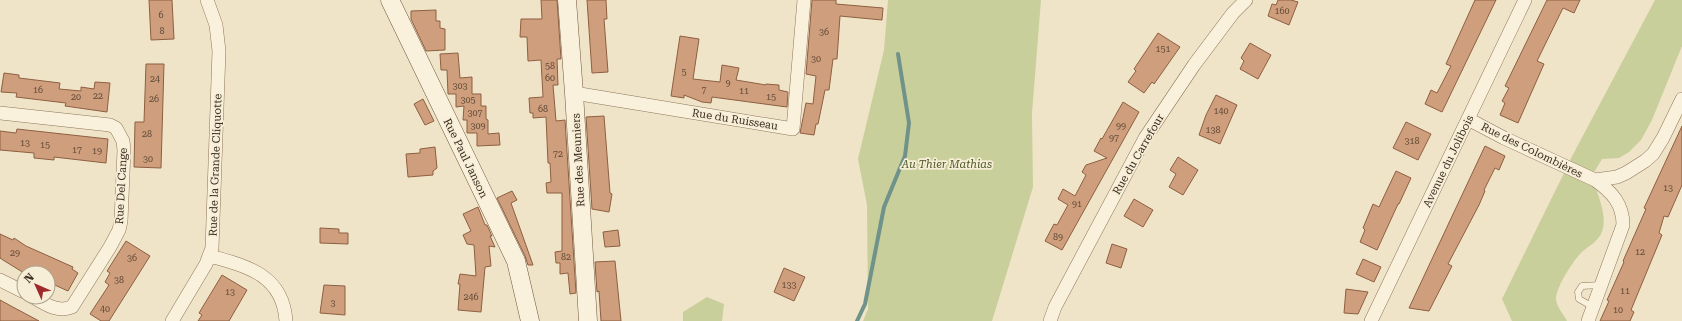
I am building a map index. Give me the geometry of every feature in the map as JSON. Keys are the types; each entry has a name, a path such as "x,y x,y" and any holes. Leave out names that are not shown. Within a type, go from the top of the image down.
{"street":[{"name":"Rue de la Grande Cliquotte","path":"172,321 201,274 210,256 213,237 219,51 216,25 207,0"},
{"name":"Rue Paul Janson","path":"390,0 516,261 530,321"},
{"name":"Rue des Meuniers","path":"566,0 574,93 588,321"},
{"name":"Rue du Ruisseau","path":"574,93 793,129 804,0"},
{"name":"Rue du Carrefour","path":"1050,321 1054,307 1145,138 1194,65 1233,13 1246,0"},
{"name":"Avenue du Jolibois","path":"1371,321 1525,0"},
{"name":"Rue des Colombières","path":"1595,180 1617,177 1626,173 1653,154 1663,138 1682,99"},
{"name":"Rue Del Cange","path":"0,113 110,126 116,128 123,142 121,221 116,238 72,307 64,310 49,305"},
{"name":"Rue des Colombières","path":"1468,119 1595,180 1609,190 1619,203 1623,217 1621,233 1588,321"},
{"path":"210,256 247,267 268,279 280,298 286,321"},
{"path":"0,280 16,288"}],"lane":[{"path":"1593,307 1579,299 1578,295 1580,288 1586,285 1601,285"}],"green space":[{"name":"Au Thier Mathias","path":"888,0 1041,0 1032,113 1033,187 992,321 863,321 868,309 867,205 858,159 884,50"},
{"path":"1655,0 1682,0 1682,46 1652,120 1641,140 1629,152 1619,158 1602,159 1593,174 1569,162"},
{"path":"1565,171 1595,186 1599,197 1604,223 1601,234 1593,244 1583,251 1575,260 1559,288 1556,302 1567,321 1512,321 1502,299"},
{"path":"707,297 724,304 722,321 683,321 683,312"}],"building":[{"path":"149,0 172,0 174,39 151,40"},
{"path":"541,0 557,0 561,59 557,59 558,85 553,85 556,121 565,120 576,293 570,294 568,273 560,274 560,263 556,263 555,252 562,251 562,193 547,193 546,183 551,182 550,163 548,163 546,117 533,118 533,113 530,113 529,98 543,97 541,60 528,61 527,37 520,37 521,19 542,19"},
{"path":"587,0 606,0 607,19 604,19 608,72 592,73"},
{"path":"812,0 836,0 836,4 883,8 882,20 840,16 837,59 833,59 829,90 825,90 818,124 816,124 814,135 800,133 806,103 813,104 816,76 806,74"},
{"path":"1278,0 1291,0 1298,2 1289,25 1268,16 1272,4 1276,5"},
{"path":"1475,0 1496,0 1442,112 1425,104 1431,90 1437,93 1451,66 1446,64"},
{"path":"1547,0 1580,0 1574,13 1563,8 1537,61 1544,64 1518,123 1500,115 1505,103 1502,101 1509,88 1505,86"},
{"path":"436,10 436,21 440,21 440,28 445,29 445,50 426,51 411,19 411,11"},
{"path":"1158,33 1180,47 1154,84 1152,82 1144,93 1128,82 1136,71 1134,69"},
{"path":"680,36 699,39 693,79 720,82 722,65 739,68 736,80 766,85 779,85 779,90 788,92 787,107 712,97 711,103 702,102 684,95 684,98 671,96"},
{"path":"1250,43 1271,55 1258,79 1240,69 1244,61 1241,58"},
{"path":"458,53 460,78 472,77 472,94 481,94 481,106 486,106 488,134 499,133 500,145 477,146 477,133 467,133 467,120 463,120 464,106 456,107 456,94 448,94 447,70 441,70 440,54"},
{"path":"146,64 164,64 161,168 134,167 135,122 144,122"},
{"path":"4,73 19,75 19,78 60,83 59,89 81,91 81,87 94,89 95,82 110,83 107,112 65,106 66,103 16,97 17,93 1,92"},
{"path":"1216,95 1237,105 1220,144 1199,135 1206,115"},
{"path":"423,99 434,121 425,125 414,104"},
{"path":"1123,102 1139,112 1062,250 1045,241 1054,224 1057,225 1068,205 1058,199 1063,189 1075,196 1086,175 1082,172 1086,165 1107,158 1094,151"},
{"path":"604,116 610,193 612,194 609,212 592,209 586,117"},
{"path":"1406,122 1431,134 1418,160 1393,148"},
{"path":"1682,126 1682,185 1668,217 1664,216 1659,233 1662,235 1631,310 1634,312 1630,321 1600,321 1609,301 1607,300 1624,262 1623,261 1646,209 1644,208"},
{"path":"17,129 108,139 106,163 54,157 54,160 34,158 34,153 0,150 0,131 16,133"},
{"path":"1485,146 1505,156 1499,170 1495,168 1484,190 1485,191 1479,205 1448,264 1452,266 1429,311 1409,308"},
{"path":"435,147 437,168 433,171 433,175 408,177 406,154 420,153 420,149"},
{"path":"1178,157 1198,170 1183,195 1169,187 1176,174 1170,170"},
{"path":"1396,171 1411,178 1377,250 1360,242 1365,230 1363,228 1373,204 1379,207"},
{"path":"512,191 517,200 511,203 533,265 528,265 497,198"},
{"path":"1134,199 1153,210 1143,227 1124,216"},
{"path":"478,207 485,225 487,225 492,236 490,236 495,247 489,246 491,266 485,267 481,312 458,310 460,284 458,284 460,274 476,276 474,245 467,244 463,235 471,231 463,214"},
{"path":"320,228 339,229 339,233 348,233 348,244 320,243"},
{"path":"618,230 620,246 605,247 603,232"},
{"path":"0,234 13,240 14,238 26,246 73,267 72,269 78,273 68,291 56,286 56,265 16,265 16,268 0,258"},
{"path":"126,241 150,256 109,321 101,321 90,314 109,285 105,282 110,273 107,271"},
{"path":"1112,244 1127,249 1121,268 1106,263"},
{"path":"1363,259 1381,267 1374,282 1356,274"},
{"path":"615,261 621,321 601,321 595,262"},
{"path":"784,268 805,277 794,301 774,292"},
{"path":"222,275 247,290 229,321 198,321 202,315 199,313"},
{"path":"324,285 345,286 345,315 320,313"},
{"path":"1346,289 1368,292 1358,314 1344,313"},
{"path":"0,300 11,306 39,321 0,321"}],"waterway":[{"path":"857,321 865,304 884,207 905,156 909,123 898,54"}]}
